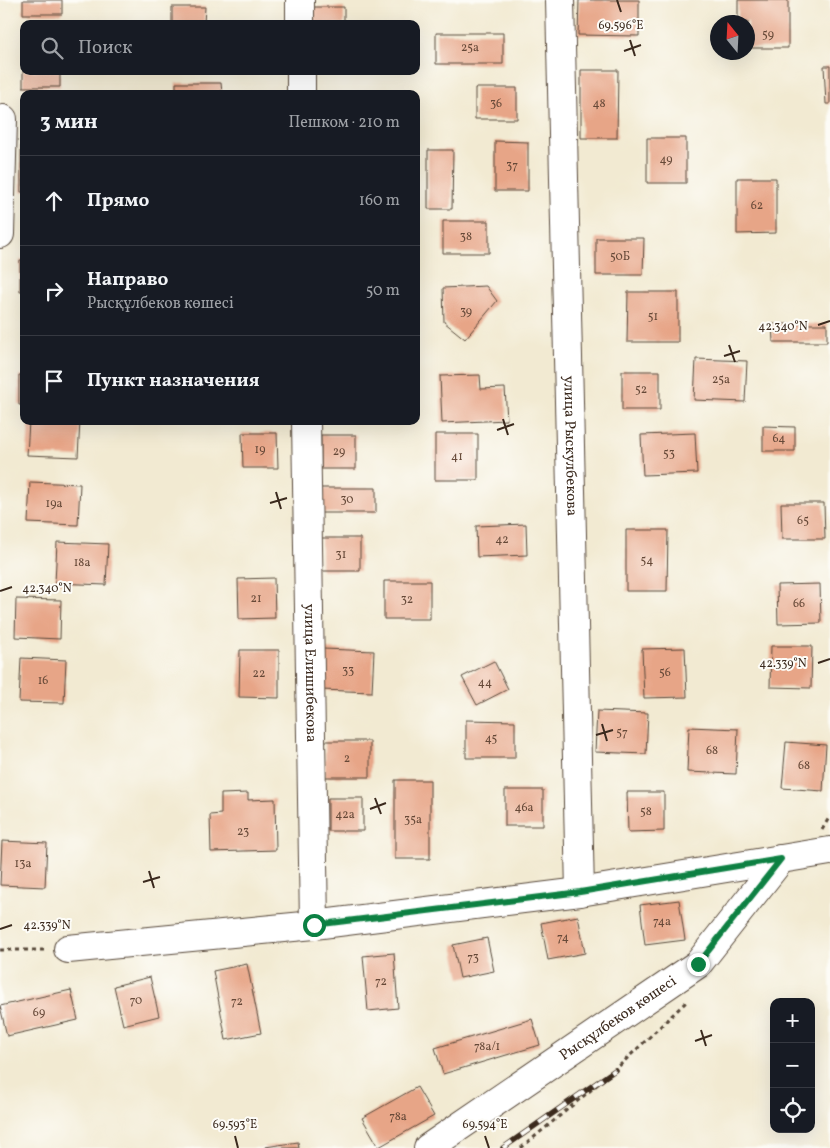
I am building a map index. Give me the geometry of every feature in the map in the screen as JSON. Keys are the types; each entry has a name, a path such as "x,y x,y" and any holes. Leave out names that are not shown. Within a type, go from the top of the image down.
{"street":[{"path":"300,0 300,20"},
{"name":"улица Рыскулбекова","path":"560,0 580,892"},
{"path":"301,75 301,90"},
{"path":"0,234 4,119"},
{"name":"улица Елишибекова","path":"306,425 314,925"},
{"path":"68,949 314,925 580,892 830,851"},
{"name":"Рысқұлбеков көшесі","path":"428,1148 698,964 781,859"}],"path":[{"path":"0,950 68,949"}],"building":[{"path":"23,0 62,0 62,14 23,14"},
{"path":"579,0 639,0 639,36 578,35"},
{"path":"738,0 788,0 788,48 755,48 755,15 738,15"},
{"path":"172,7 205,7 204,20 172,20"},
{"path":"305,7 344,7 344,20 305,20"},
{"path":"436,33 503,33 503,64 436,64"},
{"path":"824,66 830,66 830,104 826,104"},
{"path":"581,70 618,70 617,138 581,138"},
{"path":"23,75 60,75 60,87 23,87"},
{"path":"176,83 221,83 222,90 176,90"},
{"path":"475,88 517,88 517,119 475,119"},
{"path":"647,138 686,138 686,183 647,183"},
{"path":"495,141 528,142 528,191 495,191"},
{"path":"428,150 453,150 452,209 428,209"},
{"path":"737,178 776,178 776,233 737,234"},
{"path":"443,221 489,221 489,253 443,253"},
{"path":"596,238 644,238 643,275 596,275"},
{"path":"486,286 497,301 465,339 444,322 443,288"},
{"path":"628,292 678,292 678,342 627,342"},
{"path":"772,324 827,324 827,342 773,342"},
{"path":"696,359 747,361 745,402 694,400"},
{"path":"622,371 660,371 660,410 622,410"},
{"path":"19,375 20,375 20,405"},
{"path":"480,375 481,389 505,388 507,420 442,423 440,376"},
{"path":"29,425 80,425 78,457 27,455"},
{"path":"763,426 795,427 795,451 763,451"},
{"path":"242,433 277,433 278,468 243,468"},
{"path":"695,433 697,473 643,475 641,435"},
{"path":"435,434 478,434 478,480 435,480"},
{"path":"321,435 356,435 356,469 321,469"},
{"path":"30,482 80,484 78,525 28,523"},
{"path":"318,488 376,488 376,513 318,513"},
{"path":"781,503 824,503 825,539 782,539"},
{"path":"526,524 527,555 477,557 476,526"},
{"path":"626,530 668,530 667,591 626,591"},
{"path":"321,538 360,538 360,571 321,571"},
{"path":"57,542 108,544 106,585 55,583"},
{"path":"274,578 275,618 239,619 238,579"},
{"path":"384,581 430,581 430,619 384,619"},
{"path":"820,584 821,623 778,624 777,585"},
{"path":"16,599 61,600 60,639 15,637"},
{"path":"771,646 812,646 811,688 770,687"},
{"path":"685,648 687,697 644,698 642,649"},
{"path":"323,649 374,651 372,692 321,690"},
{"path":"240,650 279,650 279,698 239,697"},
{"path":"21,658 66,660 64,703 19,702"},
{"path":"494,661 508,689 477,705 462,677"},
{"path":"597,711 648,713 646,754 595,752"},
{"path":"466,720 515,721 515,758 466,758"},
{"path":"689,727 738,729 736,774 687,772"},
{"path":"325,741 370,741 370,777 325,777"},
{"path":"786,742 826,745 823,791 782,788"},
{"path":"395,780 430,780 430,859 395,859"},
{"path":"505,790 543,790 543,826 505,826"},
{"path":"627,792 664,792 664,831 628,832"},
{"path":"248,793 248,800 275,799 276,850 211,852 210,815 221,814 221,794"},
{"path":"328,798 363,798 363,831 328,831"},
{"path":"2,841 47,843 45,887 0,885"},
{"path":"679,900 685,940 645,945 640,905"},
{"path":"578,916 585,953 548,960 541,923"},
{"path":"487,938 494,971 460,978 453,945"},
{"path":"394,953 398,1008 368,1011 363,956"},
{"path":"247,964 261,1033 226,1040 213,971"},
{"path":"150,977 159,1016 123,1025 114,986"},
{"path":"71,990 78,1020 7,1036 0,1006"},
{"path":"532,1019 540,1045 443,1074 435,1048"},
{"path":"417,1087 434,1116 379,1147 362,1118"},
{"path":"298,1142 299,1148 265,1148 265,1147"}],"railway":[{"path":"503,1148 615,1070"}],"route":[{"path":"314,925 580,892 781,859 698,964"}]}
